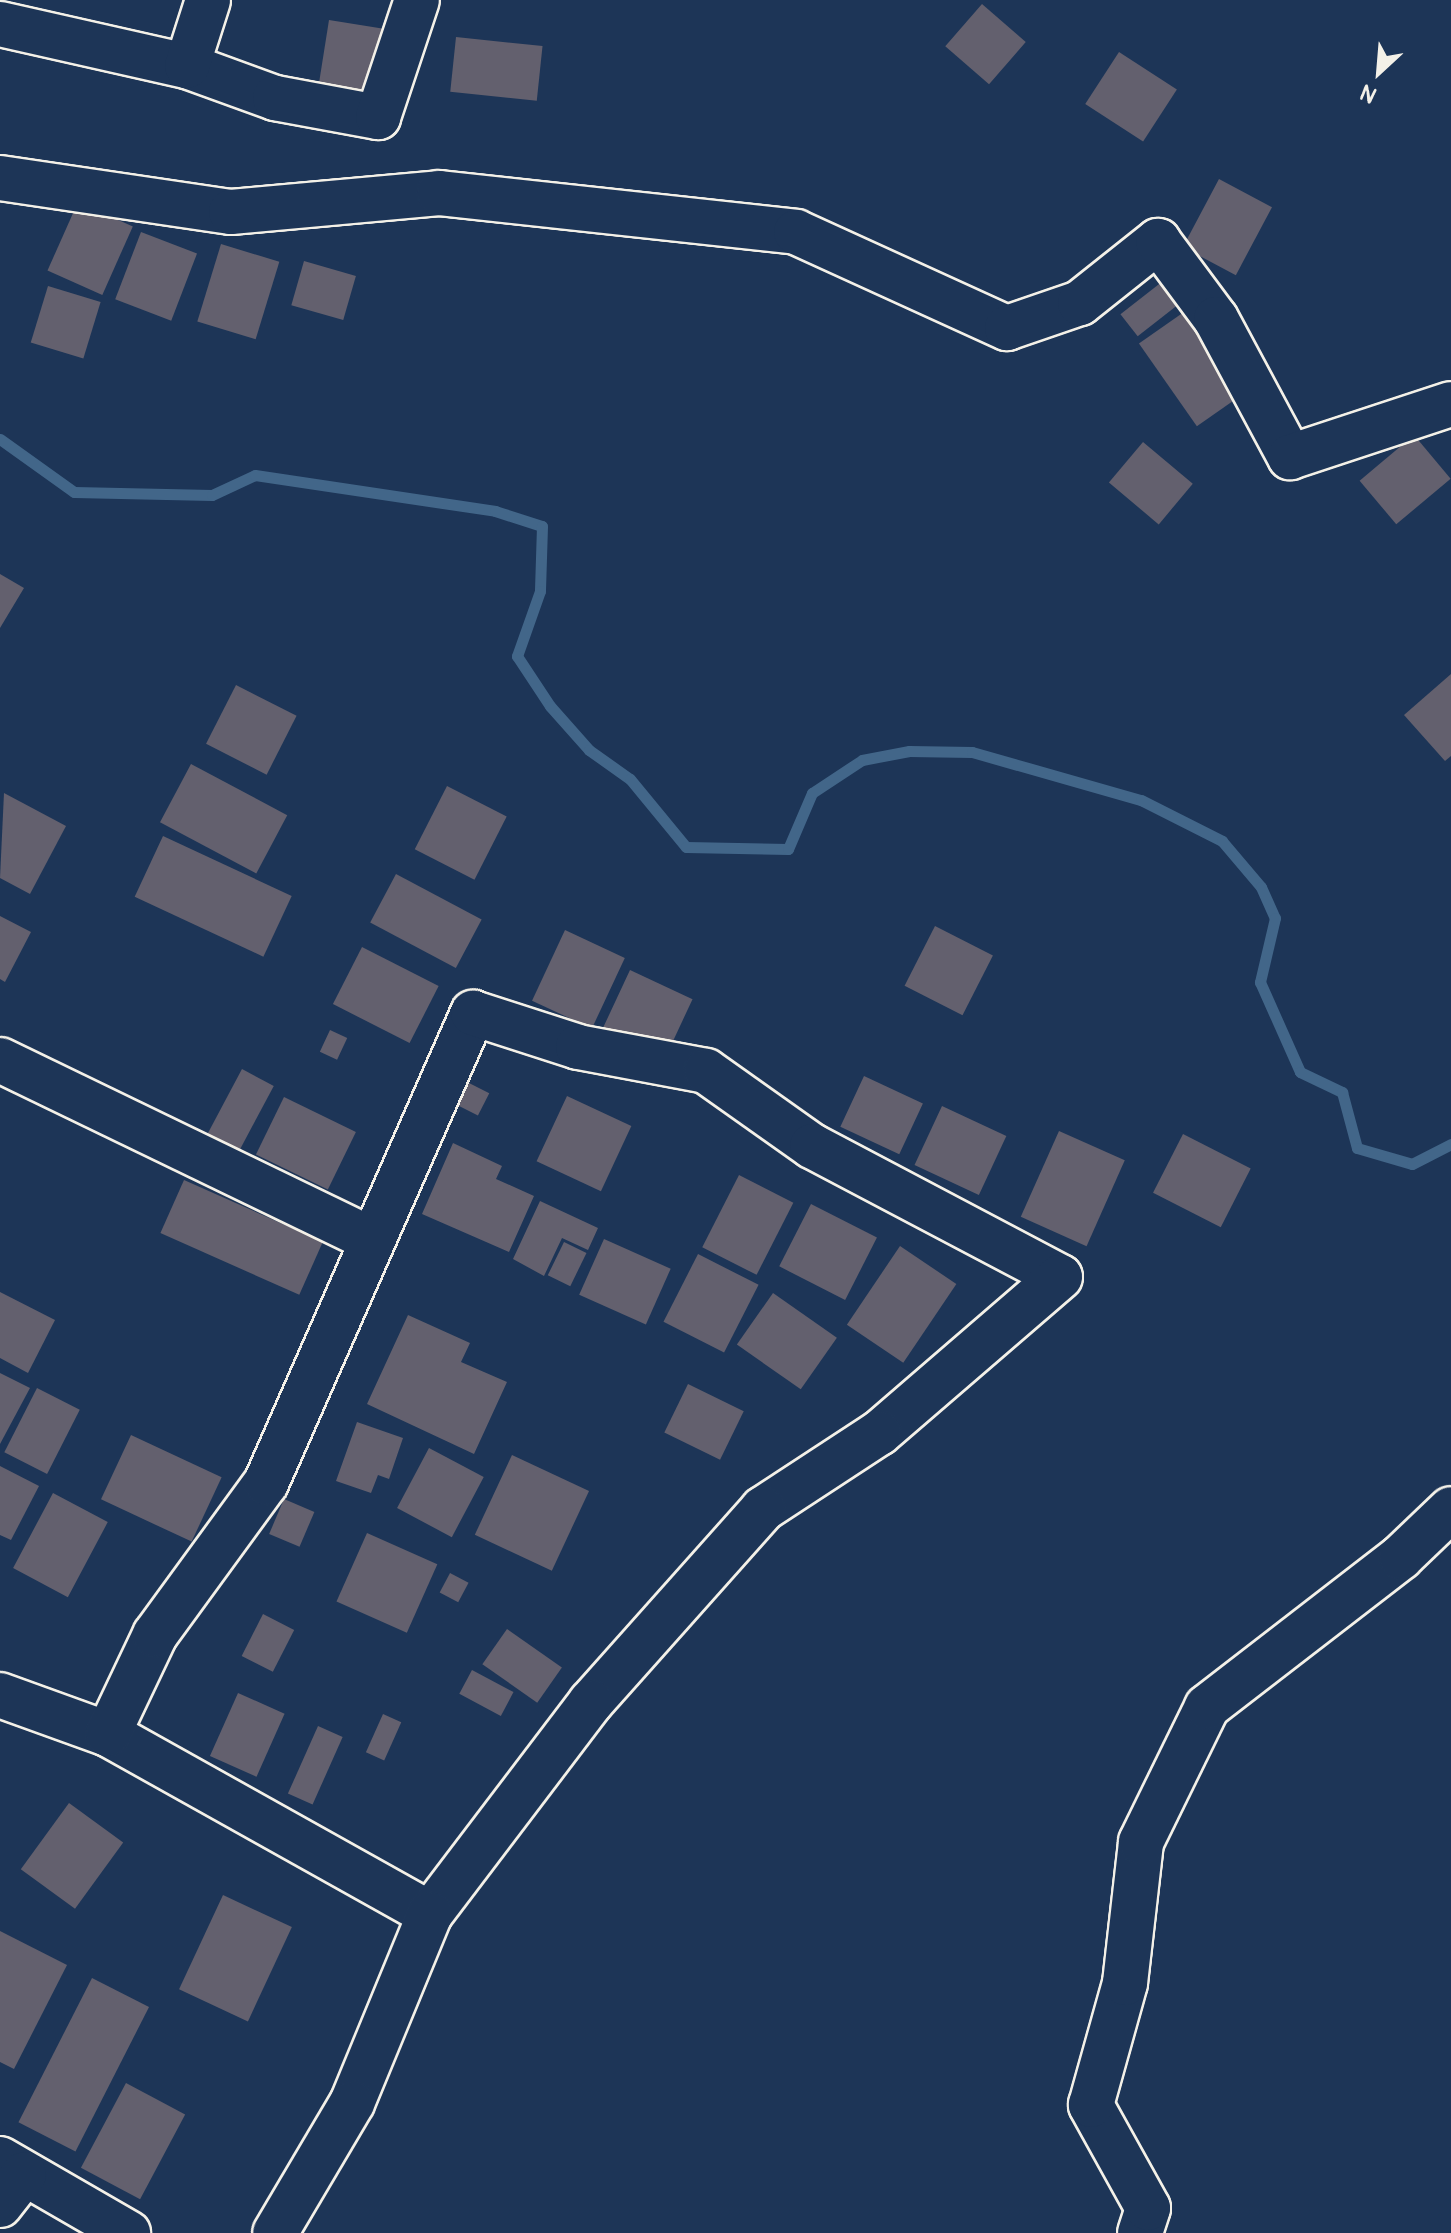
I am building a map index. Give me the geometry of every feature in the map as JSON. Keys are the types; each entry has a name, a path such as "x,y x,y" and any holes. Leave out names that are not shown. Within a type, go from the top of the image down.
{"street":[{"path":"187,66 208,0"},
{"path":"0,24 187,66 275,98 378,117 417,0"},
{"path":"0,178 231,212 439,193 796,232 1007,328 1080,303 1158,241 1216,319 1290,457 1451,404"},
{"path":"108,1734 155,1635 266,1483 369,1238 473,1013 578,1047 706,1071 812,1146 1060,1277 879,1433 763,1509 591,1702 430,1914 352,2103 275,2233"},
{"path":"0,1060 369,1238"},
{"path":"1140,2233 1148,2208 1091,2105 1125,1983 1141,1842 1207,1707 1401,1557 1451,1509"},
{"path":"0,1695 108,1734 430,1914"},
{"path":"8,2179 128,2233"}],"building":[{"path":"982,4 1026,42 989,84 945,46"},
{"path":"329,20 388,29 377,101 318,92"},
{"path":"456,37 543,46 537,101 450,92"},
{"path":"1119,52 1177,90 1143,142 1085,104"},
{"path":"1219,179 1272,207 1236,275 1183,247"},
{"path":"78,202 133,226 102,295 47,271"},
{"path":"141,232 197,254 171,321 115,299"},
{"path":"221,244 279,262 256,339 197,321"},
{"path":"304,261 356,276 343,320 291,305"},
{"path":"1163,281 1180,303 1138,336 1120,314"},
{"path":"48,286 101,302 83,359 31,342"},
{"path":"1184,312 1242,395 1197,426 1139,344"},
{"path":"1414,435 1451,479 1396,524 1360,481"},
{"path":"1143,442 1193,484 1159,524 1109,483"},
{"path":"0,574 24,588 0,628"},
{"path":"1451,674 1451,756 1445,761 1404,715"},
{"path":"236,685 297,716 267,775 206,744"},
{"path":"191,764 287,815 256,873 160,822"},
{"path":"447,786 507,816 474,880 415,849"},
{"path":"4,793 66,826 30,894 0,878"},
{"path":"163,836 292,896 263,957 135,897"},
{"path":"396,874 482,920 456,968 370,923"},
{"path":"0,916 31,932 5,982 0,979"},
{"path":"935,926 993,956 962,1015 905,986"},
{"path":"565,930 625,958 592,1029 532,1001"},
{"path":"362,947 439,986 410,1043 333,1004"},
{"path":"630,970 693,999 665,1059 602,1030"},
{"path":"330,1030 347,1038 337,1060 320,1052"},
{"path":"242,1069 274,1086 239,1152 207,1135"},
{"path":"864,1076 923,1103 899,1154 840,1127"},
{"path":"467,1082 489,1093 478,1116 456,1104"},
{"path":"567,1096 631,1126 601,1191 537,1161"},
{"path":"284,1097 356,1132 328,1190 256,1155"},
{"path":"942,1106 1006,1136 979,1195 915,1165"},
{"path":"1059,1131 1125,1160 1087,1246 1021,1217"},
{"path":"1183,1134 1251,1169 1221,1227 1153,1193"},
{"path":"453,1143 502,1166 496,1179 534,1196 509,1252 422,1214"},
{"path":"739,1175 793,1203 757,1275 702,1247"},
{"path":"184,1180 323,1242 299,1295 160,1233"},
{"path":"540,1201 598,1228 588,1250 562,1238 544,1276 513,1259"},
{"path":"811,1204 877,1238 845,1300 779,1266"},
{"path":"604,1239 671,1269 646,1324 579,1295"},
{"path":"564,1242 586,1253 570,1286 548,1275"},
{"path":"900,1246 956,1284 903,1363 847,1325"},
{"path":"698,1254 759,1285 724,1353 663,1322"},
{"path":"0,1292 55,1320 28,1373 0,1358"},
{"path":"773,1293 837,1338 801,1389 737,1345"},
{"path":"408,1315 470,1343 461,1362 507,1382 474,1454 367,1404"},
{"path":"0,1373 30,1388 0,1444"},
{"path":"688,1384 744,1411 720,1460 664,1433"},
{"path":"37,1388 80,1410 47,1474 4,1452"},
{"path":"357,1422 403,1438 389,1479 378,1475 371,1493 336,1481"},
{"path":"131,1435 222,1477 192,1542 101,1499"},
{"path":"429,1448 484,1477 452,1537 397,1508"},
{"path":"512,1455 589,1491 552,1571 475,1535"},
{"path":"0,1466 39,1486 11,1540 0,1535"},
{"path":"53,1493 108,1522 68,1597 13,1568"},
{"path":"284,1499 314,1512 300,1547 269,1534"},
{"path":"367,1533 437,1564 407,1633 336,1602"},
{"path":"450,1573 469,1583 458,1602 440,1592"},
{"path":"263,1614 294,1630 273,1672 242,1656"},
{"path":"507,1629 562,1667 537,1703 482,1664"},
{"path":"472,1670 513,1692 501,1716 459,1694"},
{"path":"238,1693 285,1714 257,1777 210,1756"},
{"path":"383,1714 401,1722 384,1761 366,1752"},
{"path":"318,1726 343,1737 313,1805 288,1794"},
{"path":"69,1803 123,1842 75,1909 21,1869"},
{"path":"223,1895 292,1927 248,2021 179,1989"},
{"path":"0,1931 67,1965 14,2069 0,2062"},
{"path":"92,1978 149,2007 75,2151 18,2122"},
{"path":"126,2083 185,2114 140,2199 81,2168"}],"waterway":[{"path":"0,439 74,492 212,495 255,475 495,511 542,526 540,591 517,656 550,706 589,750 630,779 686,847 788,849 812,793 862,760 909,751 972,752 1141,800 1222,841 1261,887 1275,918 1260,982 1300,1072 1342,1092 1357,1148 1412,1164 1451,1144"}]}
